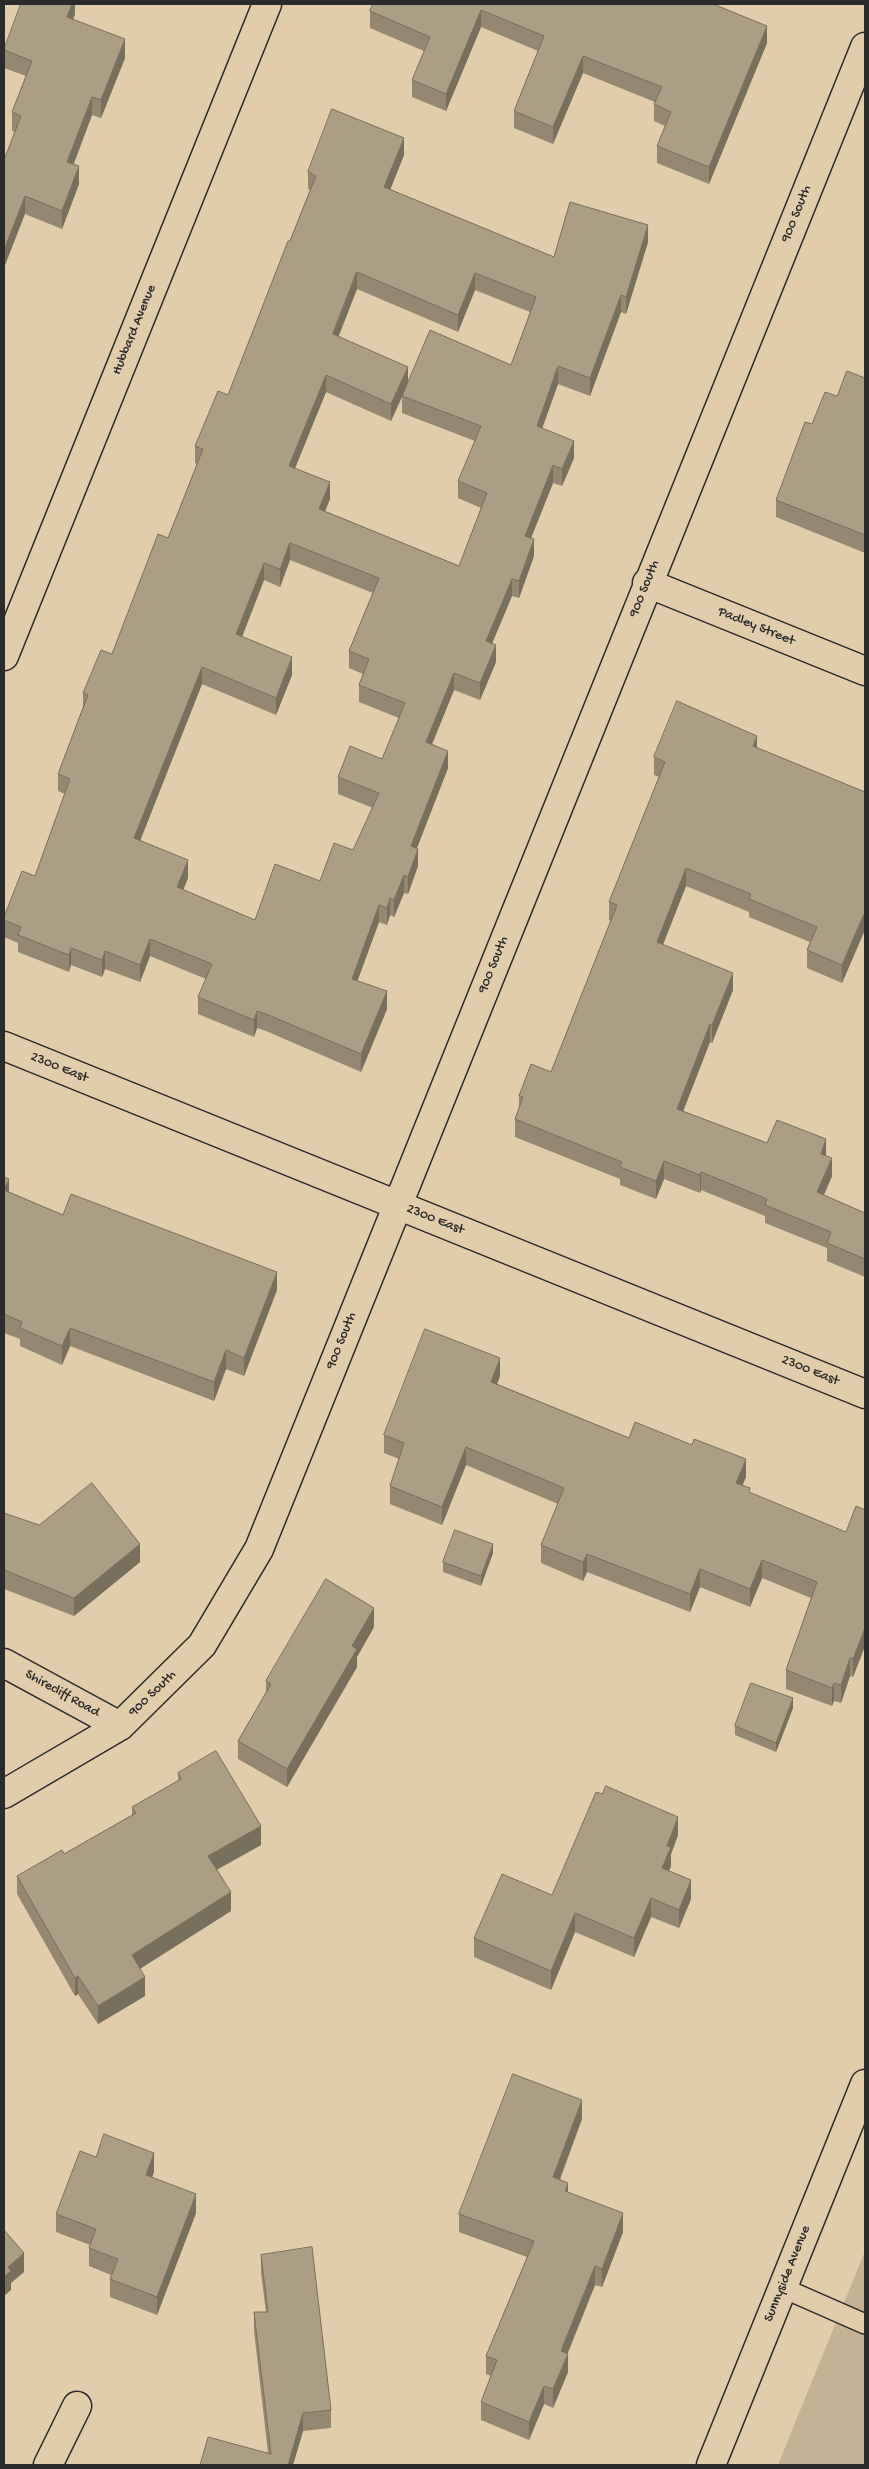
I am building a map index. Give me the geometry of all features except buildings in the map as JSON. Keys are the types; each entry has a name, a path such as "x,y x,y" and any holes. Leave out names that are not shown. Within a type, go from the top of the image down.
{"street":[{"name":"Hubbard Avenue","path":"4,656 267,4"},
{"name":"900 South","path":"4,1794 120,1726 202,1645 258,1548 865,47"},
{"name":"Padley Street","path":"647,583 865,671"},
{"name":"2300 East","path":"4,1046 865,1394"},
{"name":"Shirecliff Road","path":"4,1663 120,1726"},
{"name":"Sunnyside Avenue","path":"711,2465 865,2084"},
{"path":"48,2465 77,2406"}],"lane":[{"path":"783,2288 865,2324"}],"shaded area":[{"path":"865,2251 865,2465 778,2465 784,2450"}]}
